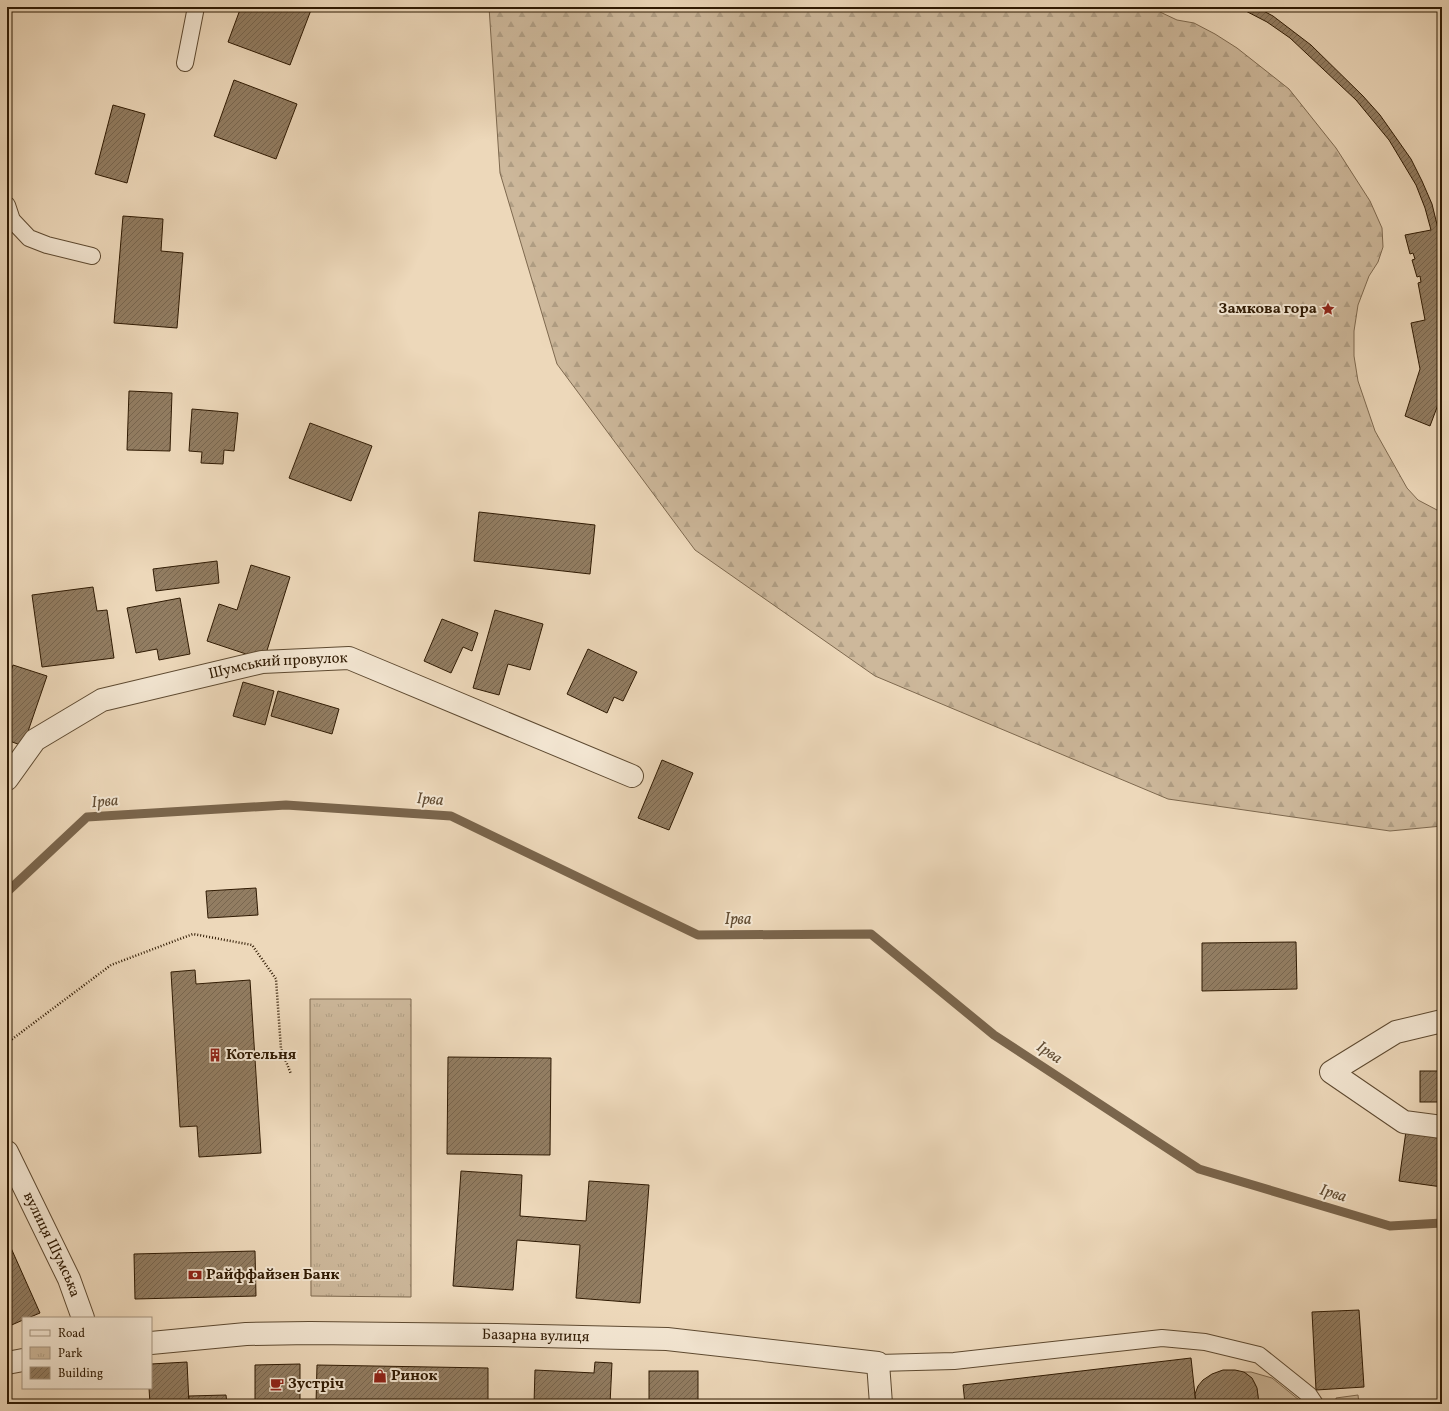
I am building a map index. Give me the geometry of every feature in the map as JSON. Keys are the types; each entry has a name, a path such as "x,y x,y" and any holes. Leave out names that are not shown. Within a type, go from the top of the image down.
{"street":[{"name":"Шумський провулок","path":"7,779 35,740 102,700 262,662 350,658 632,776"},
{"path":"1442,1021 1396,1032 1330,1072 1404,1122 1442,1127"},
{"name":"вулиця Шумська","path":"7,1152 69,1279 83,1317"},
{"name":"Базарна вулиця","path":"152,1343 246,1334 496,1334 667,1339 878,1363"},
{"path":"7,1363 22,1360"},
{"path":"878,1363 881,1404"}],"lane":[{"path":"185,63 196,7"},
{"path":"7,205 12,220 29,238 47,245 92,256"},
{"path":"878,1363 954,1361 1162,1338 1204,1342 1259,1355 1309,1395 1316,1404"}],"path":[{"path":"7,1044 111,966 193,934 252,945 276,980 281,1049 291,1074"}],"green space":[{"path":"489,7 1157,7 1160,12 1177,20 1194,23 1215,34 1237,48 1289,89 1336,148 1370,201 1382,228 1383,247 1378,262 1369,276 1358,305 1354,331 1354,356 1358,381 1375,431 1407,488 1418,500 1442,511 1442,826 1390,831 1168,799 875,676 695,550 557,364 500,173"},
{"path":"310,999 411,999 411,1297 311,1296"},
{"path":"1244,1372 1251,1372 1272,1378 1304,1404 1259,1404 1256,1385"},
{"path":"1358,1395 1359,1404 1336,1404 1336,1398"}],"building":[{"path":"241,7 303,7 311,10 290,65 228,42"},
{"path":"1238,7 1256,7 1273,16 1311,45 1363,96 1380,115 1411,159 1422,181 1432,204 1442,245 1442,394 1430,426 1405,416 1420,369 1411,323 1425,320 1418,283 1421,282 1420,276 1417,277 1412,260 1415,259 1413,253 1410,254 1405,235 1431,230 1425,208 1416,185 1389,140 1356,100 1290,38 1267,22"},
{"path":"234,80 297,104 276,159 214,136"},
{"path":"113,105 145,114 127,183 95,174"},
{"path":"123,216 163,219 161,251 183,253 177,328 114,323"},
{"path":"129,391 172,393 170,451 127,450"},
{"path":"192,409 238,413 234,451 224,450 223,464 201,463 202,452 189,451"},
{"path":"310,423 372,446 351,501 289,478"},
{"path":"479,512 595,525 590,574 474,561"},
{"path":"217,561 219,583 156,591 153,569"},
{"path":"251,565 290,577 264,660 207,641 219,604 237,610"},
{"path":"93,587 97,611 107,610 114,658 42,667 32,595"},
{"path":"180,598 190,654 159,660 157,649 136,653 127,608"},
{"path":"495,610 543,624 530,670 508,664 499,695 473,688"},
{"path":"442,619 478,633 472,651 463,647 451,673 424,661"},
{"path":"588,649 637,672 623,701 614,697 607,713 567,694"},
{"path":"13,665 47,676 23,746 7,740 7,683"},
{"path":"243,682 274,691 265,725 233,716"},
{"path":"278,691 339,709 332,734 271,716"},
{"path":"662,760 693,773 669,830 638,818"},
{"path":"256,888 258,915 208,918 206,891"},
{"path":"1296,942 1297,989 1202,991 1202,943"},
{"name":"Котельня","path":"195,970 196,984 250,980 261,1153 199,1157 197,1126 180,1127 171,972"},
{"path":"448,1057 551,1058 550,1155 447,1154"},
{"path":"1420,1071 1442,1071 1442,1102 1420,1102"},
{"path":"1406,1131 1442,1136 1442,1187 1399,1181"},
{"path":"461,1171 522,1175 520,1216 586,1221 589,1181 649,1185 640,1303 576,1298 580,1245 517,1240 513,1290 453,1286"},
{"path":"7,1239 40,1313 30,1317 22,1317 22,1320 7,1327"},
{"name":"Райффайзен Банк","path":"255,1251 256,1296 135,1299 134,1254"},
{"path":"1359,1310 1364,1387 1316,1390 1312,1312"},
{"path":"1191,1358 1196,1404 965,1404 963,1385"},
{"path":"187,1362 189,1404 150,1404 149,1389 152,1389 152,1364"},
{"path":"595,1362 612,1363 610,1404 534,1404 535,1370 594,1373"},
{"name":"Зустріч","path":"300,1364 300,1404 255,1404 255,1365"},
{"path":"317,1365 488,1368 488,1404 316,1404"},
{"path":"1223,1370 1244,1372 1252,1378 1257,1388 1259,1404 1196,1404 1195,1394 1198,1386 1203,1380 1212,1374"},
{"path":"649,1371 698,1371 698,1404 649,1404"},
{"path":"226,1395 227,1404 189,1404 189,1396"}],"waterway":[{"name":"Ірва","path":"7,892 87,817 286,805 451,816 698,935 871,934 994,1035 1199,1169 1390,1226 1442,1223"}],"place":[{"name":"Замкова гора","path":"1328,309"},
{"name":"Котельня","path":"215,1055"},
{"name":"Райффайзен Банк","path":"195,1275"},
{"name":"Ринок","path":"380,1376"},
{"name":"Зустріч","path":"277,1384"}]}
